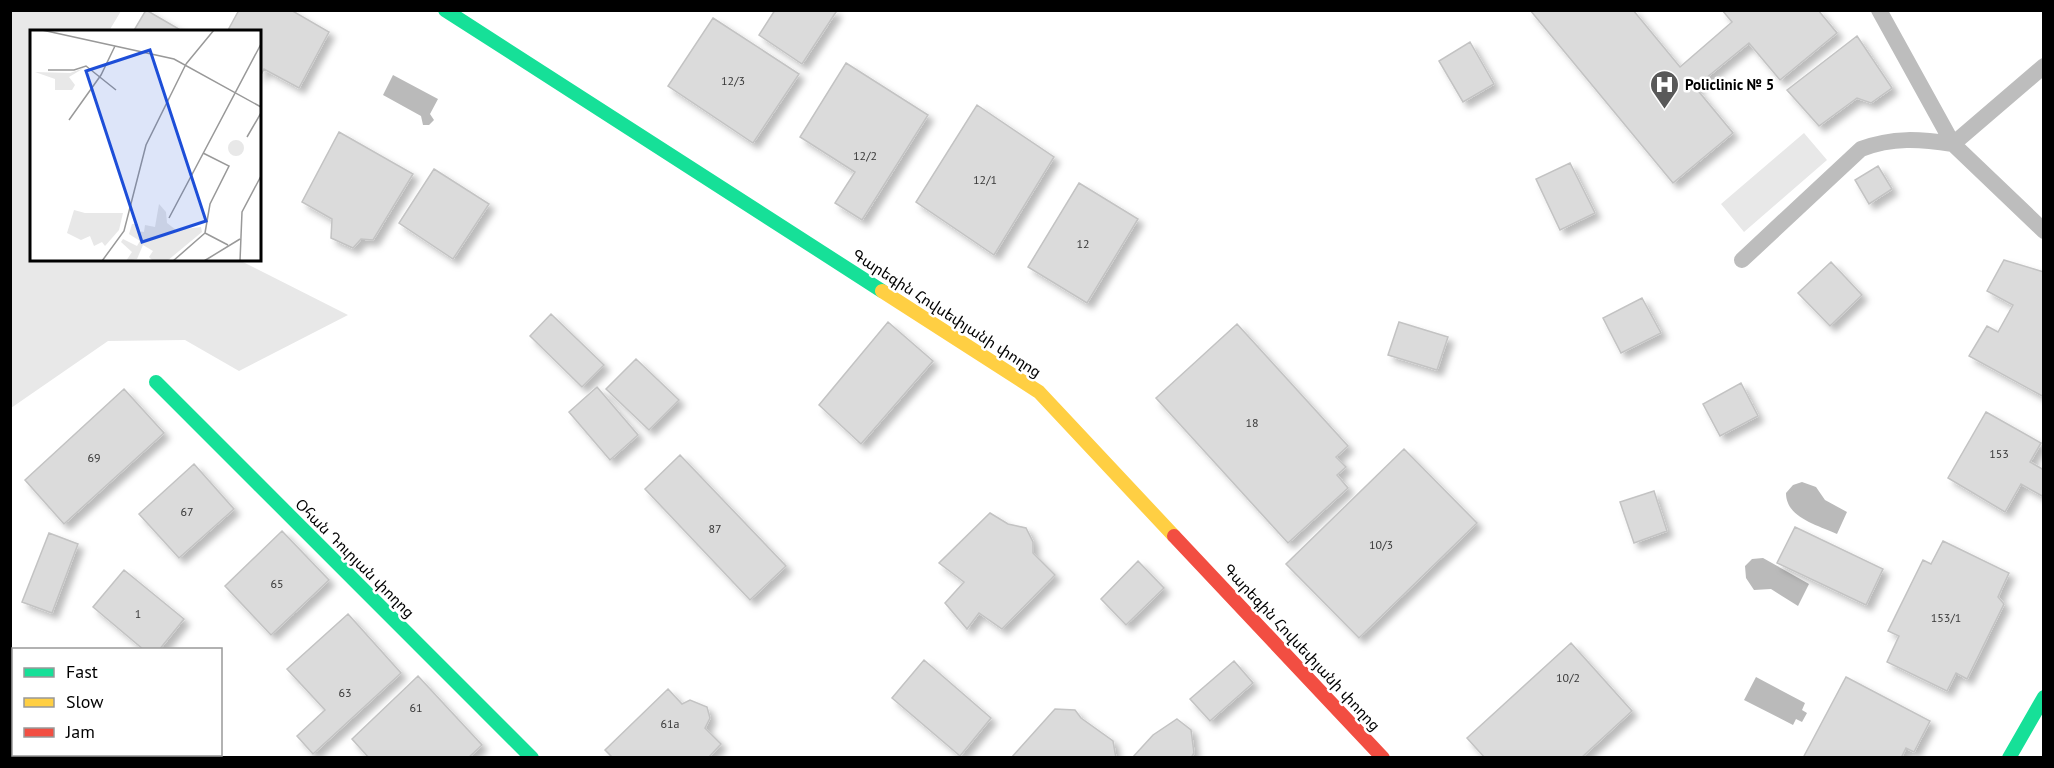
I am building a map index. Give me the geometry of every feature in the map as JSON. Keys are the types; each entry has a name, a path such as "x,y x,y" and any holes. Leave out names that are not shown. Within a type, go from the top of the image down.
{"main road":[{"name":"Գարեգին Հովսեփյանի փողոց","path":"445,10 1039,392 1383,758"},
{"name":"Օհան Դուրյան փողոց","path":"156,382 532,758"},
{"path":"2008,758 2043,697"}],"lane":[{"path":"1879,10 1953,144 2043,231"},
{"path":"1953,144 2043,66"},
{"path":"1742,260 1861,149 1882,141 1917,138 1953,144"}],"shaded area":[{"path":"11,10 121,11 110,30 30,30 30,261 241,261 348,315 239,371 185,340 108,341 11,408"},
{"path":"393,75 438,99 430,114 434,120 429,125 423,125 421,116 383,95"},
{"path":"1804,133 1827,160 1744,232 1721,204"},
{"path":"1802,482 1816,487 1825,500 1847,512 1837,534 1804,520 1791,509 1786,493 1793,485"},
{"path":"1763,558 1809,584 1798,606 1771,589 1754,590 1746,578 1745,566 1752,559"},
{"path":"1756,677 1805,703 1802,710 1807,713 1802,722 1796,719 1793,725 1744,700"}],"building":[{"path":"146,10 181,30 134,30"},
{"path":"239,10 291,10 329,32 299,88 264,69 261,75 261,30 228,30"},
{"path":"775,10 834,10 836,12 802,64 759,35"},
{"name":"Policlinic № 5","path":"1530,10 1633,10 1680,67 1732,22 1722,10 1818,10 1837,33 1780,80 1749,43 1695,87 1733,133 1673,183"},
{"path":"713,18 799,74 753,143 668,86"},
{"path":"1857,36 1892,88 1871,103 1857,98 1819,126 1787,90"},
{"path":"1470,42 1494,84 1463,102 1439,61"},
{"path":"846,63 928,115 862,220 835,203 855,172 800,137"},
{"path":"977,105 1054,157 994,255 916,202"},
{"path":"339,132 413,174 373,240 361,239 353,248 331,238 332,219 302,202"},
{"path":"1570,163 1595,213 1560,230 1536,179"},
{"path":"1878,166 1892,189 1869,204 1855,180"},
{"path":"434,169 489,204 453,259 399,223"},
{"path":"1079,183 1138,219 1087,303 1028,267"},
{"path":"2004,260 2044,272 2044,397 1969,356 1987,326 1998,332 2013,305 1987,291"},
{"path":"1831,262 1862,295 1830,326 1798,293"},
{"path":"1642,298 1661,333 1621,353 1603,318"},
{"path":"551,314 604,365 582,387 530,336"},
{"path":"888,322 933,361 861,444 819,405"},
{"path":"1399,322 1448,337 1437,370 1388,355"},
{"path":"1237,324 1348,446 1336,457 1346,467 1337,475 1348,488 1288,543 1156,398"},
{"path":"636,359 679,400 649,430 606,389"},
{"path":"1741,383 1758,416 1720,436 1703,404"},
{"path":"597,387 638,435 610,460 569,412"},
{"path":"124,389 164,433 64,524 25,480"},
{"path":"1986,412 2041,443 2030,462 2044,470 2044,493 2042,496 2021,484 2005,512 1948,478"},
{"path":"1404,449 1477,523 1359,638 1286,564"},
{"path":"680,455 786,566 750,600 645,489"},
{"path":"194,464 234,509 179,558 139,514"},
{"path":"1654,491 1667,531 1634,543 1620,502"},
{"path":"990,513 1008,524 1026,528 1033,542 1033,553 1055,575 1002,629 979,613 967,629 945,603 964,582 939,563"},
{"path":"1795,527 1883,569 1866,605 1777,563"},
{"path":"282,531 329,580 271,635 225,586"},
{"path":"49,533 78,544 52,613 22,602"},
{"path":"1943,541 2009,573 1998,597 2004,604 1967,679 1956,673 1947,691 1887,662 1899,636 1888,631 1923,560 1931,564"},
{"path":"1138,561 1164,588 1126,625 1101,599"},
{"path":"124,570 184,619 161,648 142,648 93,607"},
{"path":"348,614 401,673 313,754 297,736 325,710 287,669"},
{"path":"1571,643 1632,711 1581,758 1485,758 1467,738"},
{"path":"924,660 991,718 960,756 892,698"},
{"path":"1234,661 1253,683 1210,721 1190,699"},
{"path":"418,676 482,745 468,758 369,758 352,739"},
{"path":"1846,677 1930,721 1914,752 1906,748 1901,758 1803,758"},
{"path":"12,679 12,732 10,731 10,681"},
{"path":"668,689 682,704 690,700 707,707 710,718 705,728 721,744 708,758 613,758 605,750"},
{"path":"1055,709 1075,710 1081,718 1113,741 1116,758 1011,758"},
{"path":"1177,719 1191,730 1194,753 1191,758 1132,758 1153,735"},
{"path":"113,756 190,756 192,758 113,758"}],"traffic: fast":[{"path":"445,10 882,291"},
{"path":"156,382 532,758"},
{"path":"2009,758 2044,697"}],"traffic: slow":[{"path":"882,291 1039,392 1174,536"}],"traffic: jam":[{"path":"1174,536 1383,758"}],"place":[{"name":"Policlinic № 5","path":"1664,110"}]}
